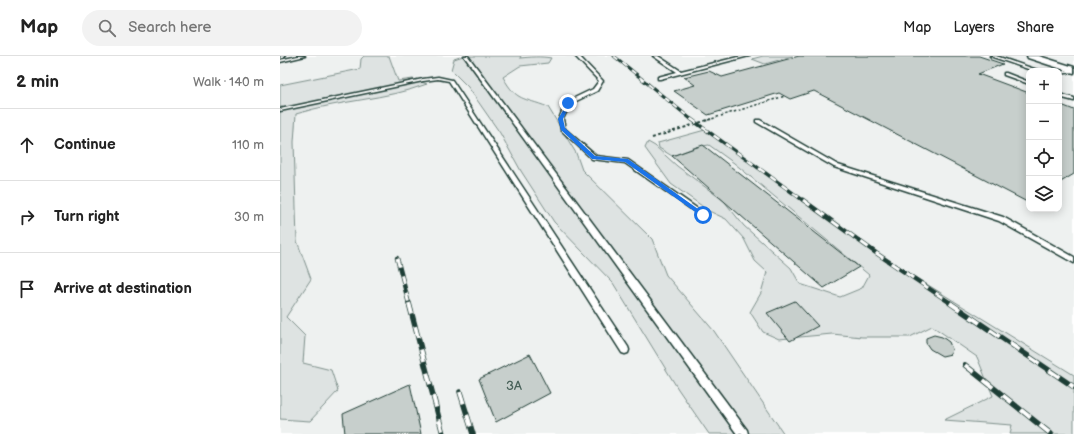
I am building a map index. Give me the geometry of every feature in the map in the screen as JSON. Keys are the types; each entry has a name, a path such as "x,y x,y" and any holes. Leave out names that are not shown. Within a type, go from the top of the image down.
{"street":[{"path":"1031,56 1074,71"}],"lane":[{"path":"280,61 303,56"},
{"path":"466,56 743,434"},
{"path":"577,56 601,81 594,90 568,103 561,119 563,129 594,158 626,160 703,215"},
{"path":"655,56 681,73"},
{"path":"660,78 747,56"},
{"path":"992,56 1029,68"},
{"path":"1062,73 1074,71"},
{"path":"1005,74 1026,82"},
{"path":"280,110 424,80 438,78 450,80 625,350"},
{"path":"1062,96 1074,100"},
{"path":"758,121 836,166 1001,219 1074,260"}],"path":[{"path":"652,138 785,96"}],"shaded area":[{"path":"293,56 1074,56 1074,434 280,434 280,58"},
{"path":"364,56 389,56 398,81 413,79 427,84 378,97 312,109 296,114 294,142 297,241 311,279 286,317 305,336 303,363 331,370 338,391 310,421 280,419 280,112 283,107 280,107 280,85 360,69 361,59"},
{"path":"463,56 521,56 520,58 551,58 548,63 520,66 503,77 512,91 521,98 548,107 576,153 582,170 652,239 666,275 714,331 784,434 709,434 678,389 613,283 554,222 521,171 500,133 468,87 451,70 454,59"},
{"path":"763,56 793,56 765,64 752,59"},
{"path":"705,130 881,256 1074,375 1074,434 1010,434 1012,425 944,420 993,396 977,357 932,326 910,337 862,337 832,334 779,339 763,332 750,312 761,293 767,272 755,261 744,239 726,219 709,211 671,184 645,148 648,142 724,201 744,226 791,268 800,284 840,297 862,288 869,275 734,163 709,145 696,147 672,156 659,148 658,143"}],"building":[{"path":"799,56 979,56 1003,64 978,74 1026,92 1026,201 814,91 790,99 779,93 708,115 674,91 695,85 684,77 709,71 722,77"},
{"path":"1062,105 1074,110 1074,174 1062,181"},
{"path":"703,145 859,267 824,288 672,156"},
{"path":"795,301 818,326 790,341 767,313"},
{"path":"934,335 942,337 949,342 952,349 951,354 942,356 930,349 926,343 926,338"},
{"path":"530,354 550,393 496,422 479,379"},
{"path":"410,384 421,434 345,434 343,414"}],"railway":[{"path":"614,56 692,120"},
{"path":"691,119 804,201"},
{"path":"803,200 876,253 952,304"},
{"path":"397,258 409,304"},
{"path":"409,303 443,434"},
{"path":"950,303 1074,387"},
{"path":"965,365 1051,434"},
{"path":"460,392 473,434"}],"route":[{"path":"568,103 561,119 563,129 594,158 626,160 703,215"}]}
